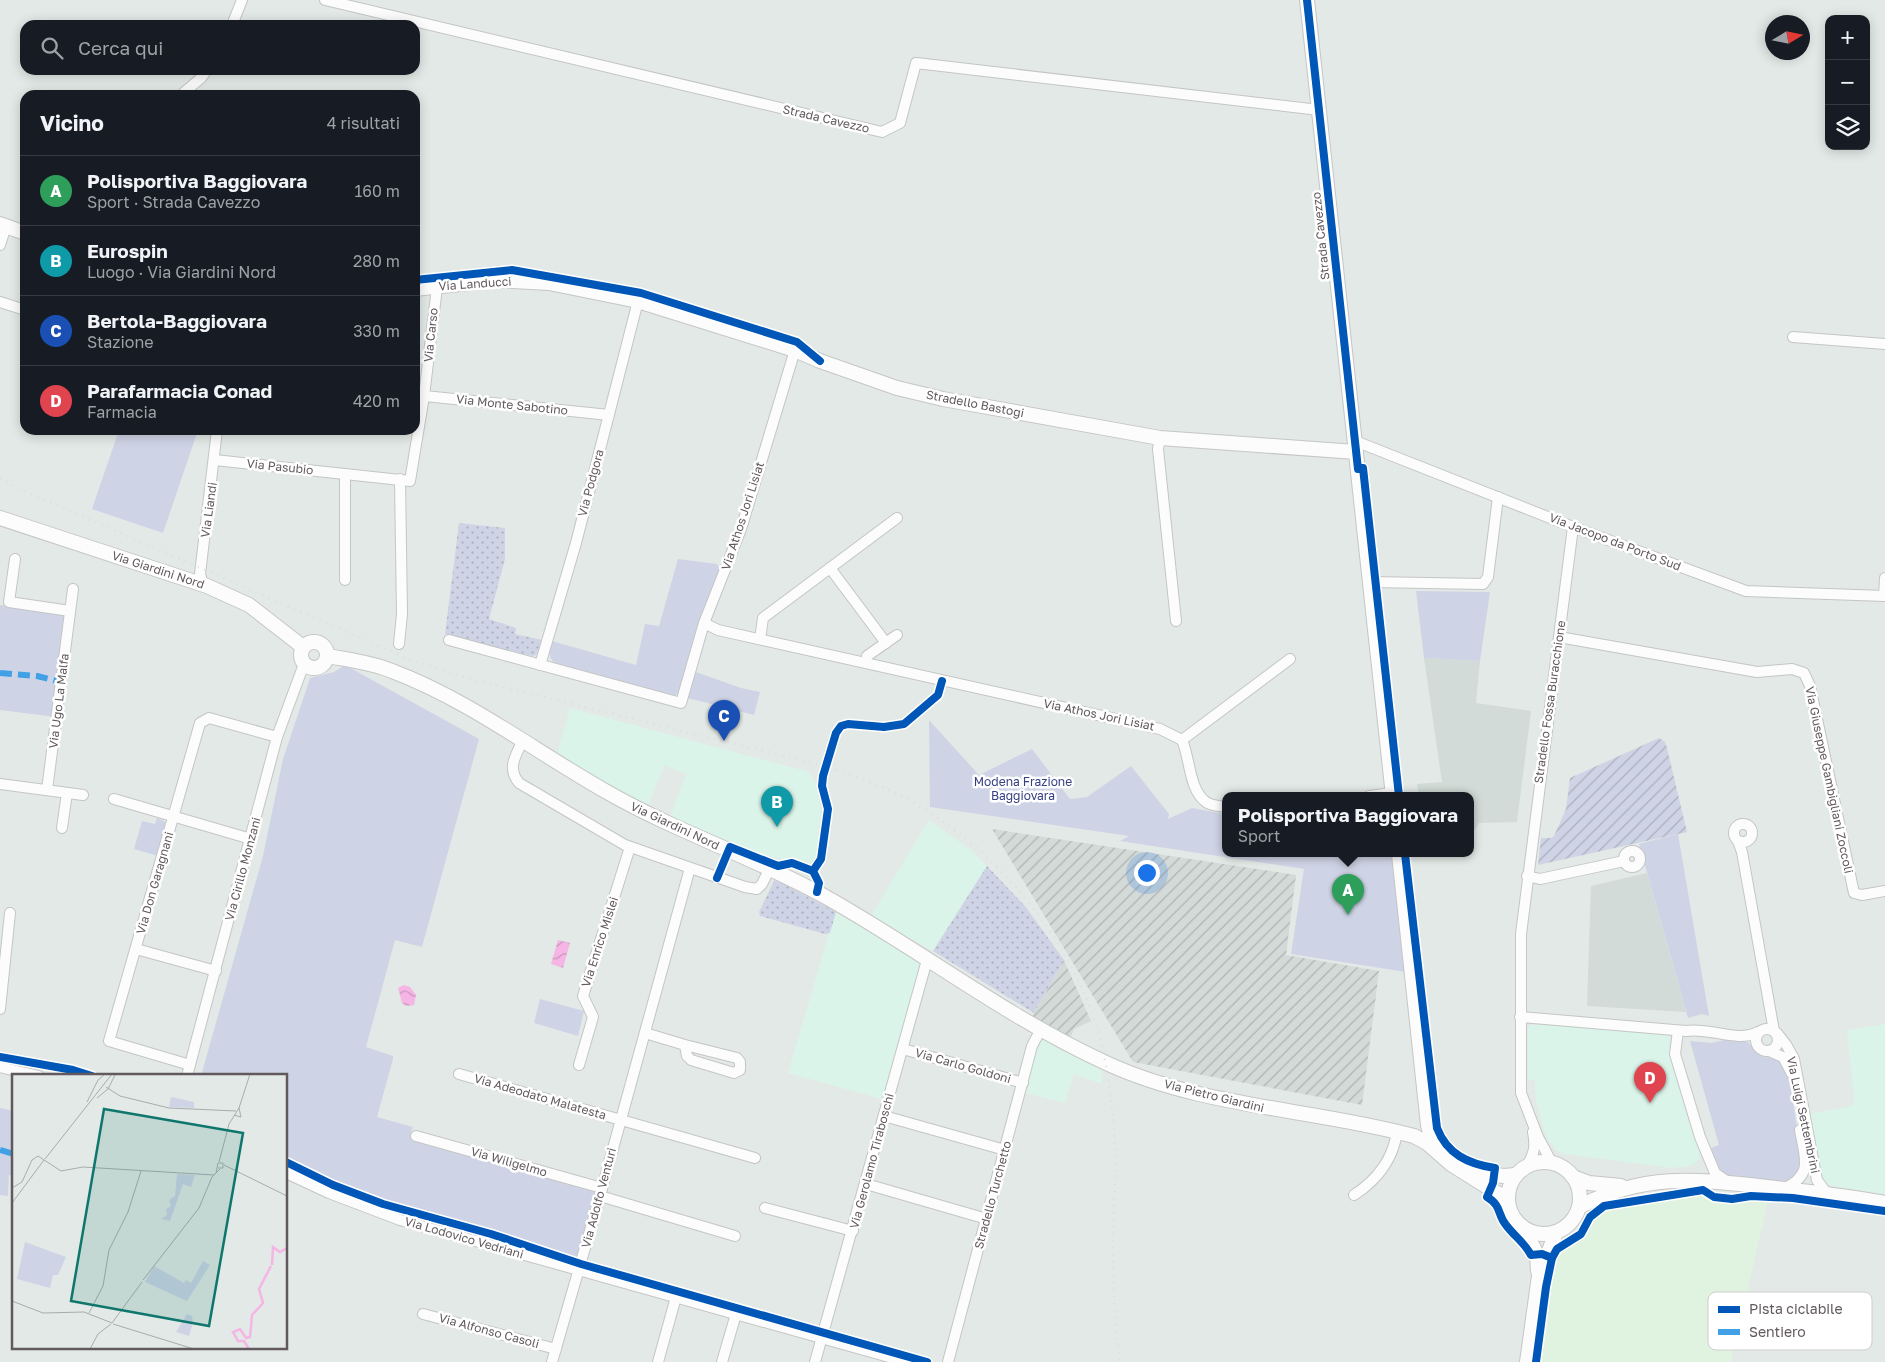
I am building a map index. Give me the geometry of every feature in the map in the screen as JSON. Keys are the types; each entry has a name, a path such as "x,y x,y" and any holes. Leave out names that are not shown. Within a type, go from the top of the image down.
{"main road":[{"name":"Strada Cavezzo","path":"1307,0 1393,792"},
{"path":"3,225 20,230"},
{"name":"Via Landucci","path":"420,288 437,283 496,280 548,283 638,301 795,350"},
{"name":"Stradello Bastogi","path":"795,350 820,362 897,388 943,399 1160,438 1355,447"},
{"name":"Via Giardini Nord","path":"0,518 208,586 249,605 303,647 313,641 321,643 326,648 328,656 390,670 435,690 646,814 770,868 851,911 1041,1029"},
{"path":"303,647 301,656 304,664 316,668 324,664 328,656"},
{"path":"1399,857 1427,1116 1431,1137 1442,1157"},
{"name":"Via Pietro Giardini","path":"1041,1029 1106,1063 1160,1083 1246,1105 1397,1132 1427,1143 1463,1172 1508,1200"},
{"path":"1397,1132 1418,1128 1427,1116"},
{"name":"Via Pietro Giardini","path":"1463,1172 1504,1176 1521,1171 1538,1162 1552,1163"},
{"path":"1552,1163 1589,1183 1629,1186 1697,1179 1832,1194 1885,1202"},
{"path":"1521,1171 1509,1188 1510,1212 1523,1228 1536,1254 1539,1276"},
{"path":"1523,1228 1539,1234 1556,1233 1566,1227 1574,1218 1579,1207 1579,1189 1573,1176"},
{"path":"1579,1207 1600,1196 1629,1186"},
{"path":"1527,1362 1539,1276 1556,1233"}],"street":[{"path":"234,20 242,0"},
{"name":"Strada Cavezzo","path":"325,0 409,20"},
{"name":"Strada Cavezzo","path":"420,23 882,132 900,123 916,63 1319,110"},
{"path":"187,90 203,75"},
{"path":"0,245 3,225"},
{"name":"Via Carso","path":"420,395 437,283"},
{"name":"Via Podgora","path":"540,665 576,543 638,301"},
{"path":"0,302 20,308"},
{"path":"1793,337 1885,344"},
{"name":"Via Athos Jori Lisiat","path":"795,350 741,529 704,623 718,630 1160,729 1182,740"},
{"name":"Via Monte Sabotino","path":"420,395 609,415"},
{"name":"Via Liandi","path":"208,586 202,581 200,574 217,435"},
{"name":"Via Carso","path":"399,644 402,614 405,480 413,435"},
{"path":"1160,438 1158,449 1176,621"},
{"name":"Via Jacopo da Porto Sud","path":"1355,447 1498,497 1746,591 1884,596"},
{"name":"Via Pasubio","path":"215,460 405,480"},
{"path":"345,474 345,580"},
{"path":"1370,582 1483,584 1488,577 1498,497"},
{"path":"760,639 763,618 898,518"},
{"name":"Stradello Fossa Buracchione","path":"1529,1117 1521,1094 1521,934 1573,527"},
{"path":"15,559 9,602 70,611"},
{"path":"830,568 886,643"},
{"path":"1884,596 1885,578"},
{"name":"Via Ugo La Malfa","path":"48,790 73,589"},
{"path":"449,640 681,703 704,623"},
{"path":"866,663 867,656 897,635"},
{"name":"Via Giuseppe Gambigliani Zoccoli","path":"1559,637 1757,672 1792,670 1804,673 1810,686 1854,893 1862,895 1885,891"},
{"path":"1222,806 1208,804 1196,790 1188,753 1182,740 1290,659"},
{"name":"Via Cirillo Monzani","path":"188,1074 277,738 304,664"},
{"name":"Via Don Garagnani","path":"190,1065 110,1041 200,723 203,719 209,718 277,738"},
{"path":"522,742 511,764 514,778 519,783 630,847 757,889 762,884 770,868"},
{"path":"0,784 83,795"},
{"path":"62,828 67,792"},
{"path":"114,799 251,838"},
{"name":"Via Luigi Settembrini","path":"1742,841 1742,852 1770,1014 1775,1032 1787,1046 1794,1060 1816,1180 1825,1191 1832,1194"},
{"name":"Via Enrico Mislei","path":"579,1065 593,1017 583,996 630,847"},
{"path":"1527,876 1540,879 1624,861"},
{"name":"Via Adolfo Venturi","path":"552,1362 580,1270 690,868"},
{"path":"0,1009 10,913"},
{"path":"136,948 216,971"},
{"name":"Via Gerolamo Tiraboschi","path":"815,1362 928,960"},
{"path":"1756,1044 1760,1031 1770,1014"},
{"path":"1520,1017 1682,1031 1711,1030 1747,1036 1768,1028 1775,1032 1778,1044 1770,1051 1760,1049 1747,1036"},
{"name":"Stradello Turchetto","path":"948,1362 1032,1046 1041,1029"},
{"path":"1682,1031 1675,1054 1708,1159 1715,1173 1729,1183"},
{"path":"645,1033 737,1058 740,1062 740,1070 734,1073 691,1060 687,1056 684,1045"},
{"name":"Via Carlo Goldoni","path":"903,1049 1023,1083"},
{"name":"Via Luigi Settembrini","path":"1770,1051 1783,1057 1791,1072 1806,1161 1805,1171 1801,1178 1782,1189"},
{"path":"0,1068 29,1074"},
{"name":"Via Adeodato Malatesta","path":"459,1074 755,1158"},
{"path":"884,1116 1005,1150"},
{"path":"1529,1117 1552,1163"},
{"path":"1521,1171 1533,1156 1535,1146 1529,1117"},
{"path":"1354,1195 1367,1186 1382,1170 1394,1150 1397,1132"},
{"name":"Via Wiligelmo","path":"416,1136 601,1192 735,1236"},
{"name":"Via Lodovico Vedriani","path":"288,1173 329,1193 400,1220 907,1362"},
{"path":"866,1184 987,1219"},
{"path":"765,1208 853,1232"},
{"path":"658,1362 676,1297"},
{"name":"Via Alfonso Casoli","path":"423,1314 556,1349"},
{"path":"722,1362 736,1314"}],"shaded area":[{"path":"1424,658 1480,661 1476,703 1531,711 1517,822 1479,823 1474,830 1474,792 1418,792 1417,784 1442,782"},
{"path":"570,708 809,772 816,785 821,808 816,857 809,864 743,851 670,818 686,774 664,765 648,806 618,791 557,754"},
{"path":"929,820 971,850 987,866 933,951 870,917"},
{"path":"992,829 1296,875 1286,955 1379,971 1362,1105 1133,1062"},
{"path":"1647,873 1686,1012 1587,1006 1591,886"},
{"path":"836,909 921,962 885,1100 788,1073"},
{"path":"1064,960 1091,1021 1074,1029 1069,1041 1031,1019"},
{"path":"1537,1023 1670,1036 1669,1050 1689,1123 1696,1137 1700,1159 1691,1166 1671,1168 1565,1154 1557,1151 1548,1140 1544,1130 1536,1101 1535,1080 1528,1080 1528,1027 1530,1025 1537,1025"},
{"path":"1885,1024 1885,1194 1826,1185 1822,1182 1809,1114 1852,1106 1854,1098 1847,1030"},
{"path":"1045,1036 1101,1066 1102,1084 1074,1074 1065,1103 1026,1093 1037,1048"},
{"path":"1696,1193 1704,1193 1715,1199 1735,1201 1749,1198 1768,1201 1747,1292 1708,1292 1708,1350 1734,1350 1731,1362 1539,1362 1550,1278 1554,1263 1563,1248 1580,1237 1597,1213 1603,1210"}],"green space":[{"path":"117,435 196,435 163,533 92,509"},
{"path":"459,523 505,528 505,559 489,619 516,628 515,634 542,640 536,655 532,656 445,634"},
{"path":"678,559 717,564 721,571 697,629 679,693 673,696 552,661 550,653 552,641 636,665 645,624 659,626"},
{"path":"1416,591 1490,592 1480,661 1424,658"},
{"path":"0,605 70,615 56,717 0,710"},
{"path":"345,665 479,739 422,947 395,940 366,1047 393,1056 377,1117 413,1127 410,1135 602,1188 581,1261 431,1216 357,1190 288,1159 288,1074 202,1074 263,856 283,759 310,678 334,672"},
{"path":"696,672 741,688 760,692 754,715 688,698"},
{"name":"Modena Frazione Baggiovara","path":"929,720 979,775 1032,749 1070,799 1087,797 1131,766 1169,814 1168,819 1192,808 1222,813 1222,857 1120,841 1129,836 930,807"},
{"path":"1659,738 1665,742 1667,748 1687,832 1538,865 1541,838 1551,838 1554,836 1566,809 1570,778"},
{"path":"157,818 164,821 166,825 158,856 134,849 142,821 155,824"},
{"path":"1678,834 1709,1016 1702,1014 1688,1018 1639,844"},
{"path":"1225,857 1393,857 1406,972 1291,954 1304,869"},
{"path":"987,866 1025,906 1064,960 1034,1013 933,951"},
{"path":"775,879 836,912 830,933 825,934 760,916 759,912"},
{"path":"540,999 584,1011 578,1036 534,1023"},
{"path":"1728,1039 1747,1041 1759,1055 1777,1057 1789,1074 1802,1162 1801,1171 1787,1182 1726,1176 1716,1165 1711,1148 1719,1145 1690,1041 1712,1043"},
{"path":"0,1108 12,1111 12,1175 9,1175 8,1196 0,1195"}],"water":[{"path":"558,940 570,943 563,968 551,964"},
{"path":"404,985 410,987 416,995 414,1005 406,1006 402,1003 398,988"}],"railway":[{"path":"0,478 20,489 413,661 475,680 809,762 844,773 902,796 935,816 966,839 996,866 1047,926 1085,994 1098,1031 1112,1106 1114,1134 1113,1277 1120,1362"}],"marked path":[{"path":"0,673 37,676 61,682"},
{"path":"0,1150 12,1153"}],"cycle path":[{"path":"1307,0 1358,469 1363,468 1399,792"},
{"path":"420,279 512,270 641,293 797,342 820,361"},
{"path":"817,892 819,883 813,871 821,859 828,809 822,786 823,776 836,733 841,726 848,724 884,727 904,724 938,695 942,681"},
{"path":"717,878 730,847 778,866 792,863 813,871"},
{"path":"1405,857 1437,1128 1446,1145 1460,1156 1476,1164 1495,1168 1493,1183 1487,1197 1492,1200 1503,1221 1531,1255 1542,1254 1552,1258"},
{"path":"0,1057 86,1074"},
{"path":"288,1163 333,1185 383,1204 491,1234 581,1264 927,1362"},
{"path":"1536,1362 1546,1287 1552,1258 1557,1249 1581,1234 1590,1217 1604,1206 1703,1190 1714,1197 1732,1199 1751,1196 1793,1198 1885,1211"}],"place":[{"name":"Bertola-Baggiovara","path":"724,741"},
{"name":"Eurospin","path":"777,827"},
{"name":"Polisportiva Baggiovara","path":"1348,915"},
{"name":"Parafarmacia Conad","path":"1650,1103"}]}
